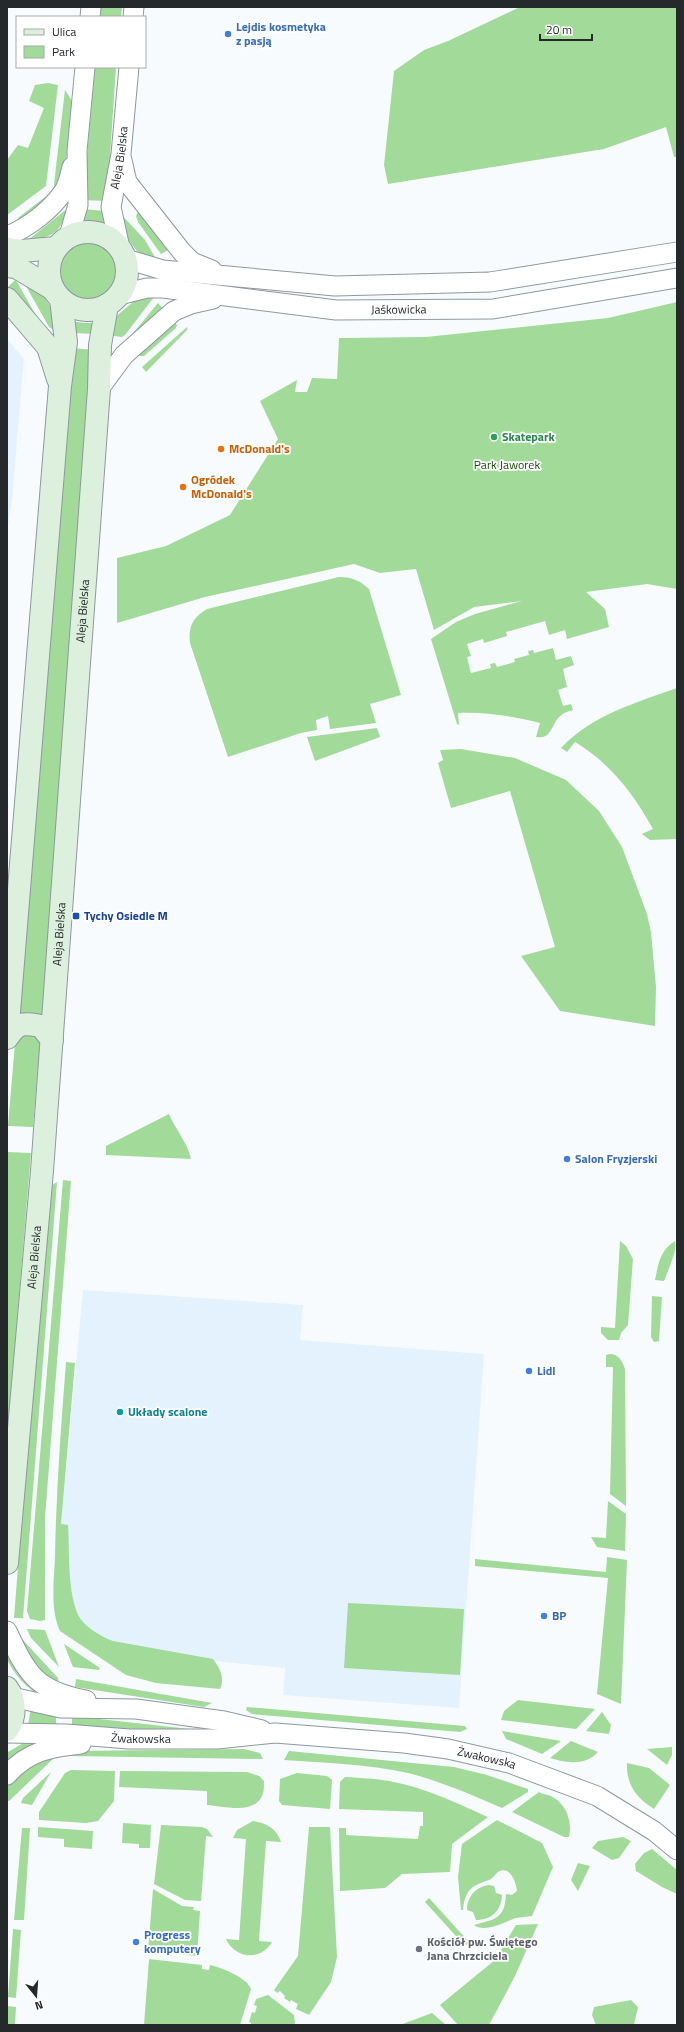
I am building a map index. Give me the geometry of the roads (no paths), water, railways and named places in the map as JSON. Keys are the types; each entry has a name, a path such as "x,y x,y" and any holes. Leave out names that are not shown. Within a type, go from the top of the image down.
{"main road":[{"path":"7,249 21,251 63,242 80,232 102,234 112,240 123,254 127,271 125,284 113,300 96,309 83,310 71,306 57,294 16,267 7,266"},
{"path":"7,1037 60,386 66,342 57,294 50,279 49,268 51,257 63,242"},
{"path":"7,299 48,347 60,386"},
{"name":"Aleja Bielska","path":"7,1563 52,1040 75,697 99,389 100,345 113,300"},
{"path":"7,1037 15,1026 25,1023 41,1026 52,1040"},
{"path":"7,1730 13,1716 10,1693"}],"street":[{"path":"63,242 78,205 77,150 85,68"},
{"name":"Aleja Bielska","path":"123,254 111,208 121,154 129,68"},
{"path":"7,236 17,232 44,213 65,190 77,150"},
{"path":"121,154 127,182 182,252 192,262 226,276"},
{"name":"Jaśkowicka","path":"123,254 163,270 335,286 490,282 677,252"},
{"name":"Jaśkowicka","path":"113,300 147,288 163,288 336,310 493,309 677,278"},
{"path":"99,389 124,355 174,311 191,304 228,296"},
{"path":"7,1630 18,1654 31,1674 39,1683 49,1690 67,1696 136,1709"},
{"name":"Żwakowska","path":"10,1693 62,1708 136,1709 224,1721 275,1734"},
{"name":"Żwakowska","path":"7,1733 66,1734 129,1739 217,1739 275,1734 404,1743 448,1749 509,1763 597,1796 650,1829 677,1850"},
{"path":"7,1775 38,1751 60,1746 129,1739"}],"place":[{"name":"Lejdis kosmetyka z pasją","path":"228,34"},
{"name":"Skatepark","path":"494,437"},
{"name":"McDonald's","path":"221,449"},
{"name":"Ogródek McDonald's","path":"183,487"},
{"name":"Tychy Osiedle M","path":"76,916"},
{"name":"Salon Fryzjerski","path":"567,1159"},
{"name":"Lidl","path":"529,1371"},
{"name":"Układy scalone","path":"120,1412"},
{"name":"BP","path":"544,1616"},
{"name":"Progress komputery","path":"136,1942"},
{"name":"Kościół pw. Świętego Jana Chrzciciela","path":"419,1949"}],"park label":[{"name":"Park Jaworek","path":"507,465"}]}
